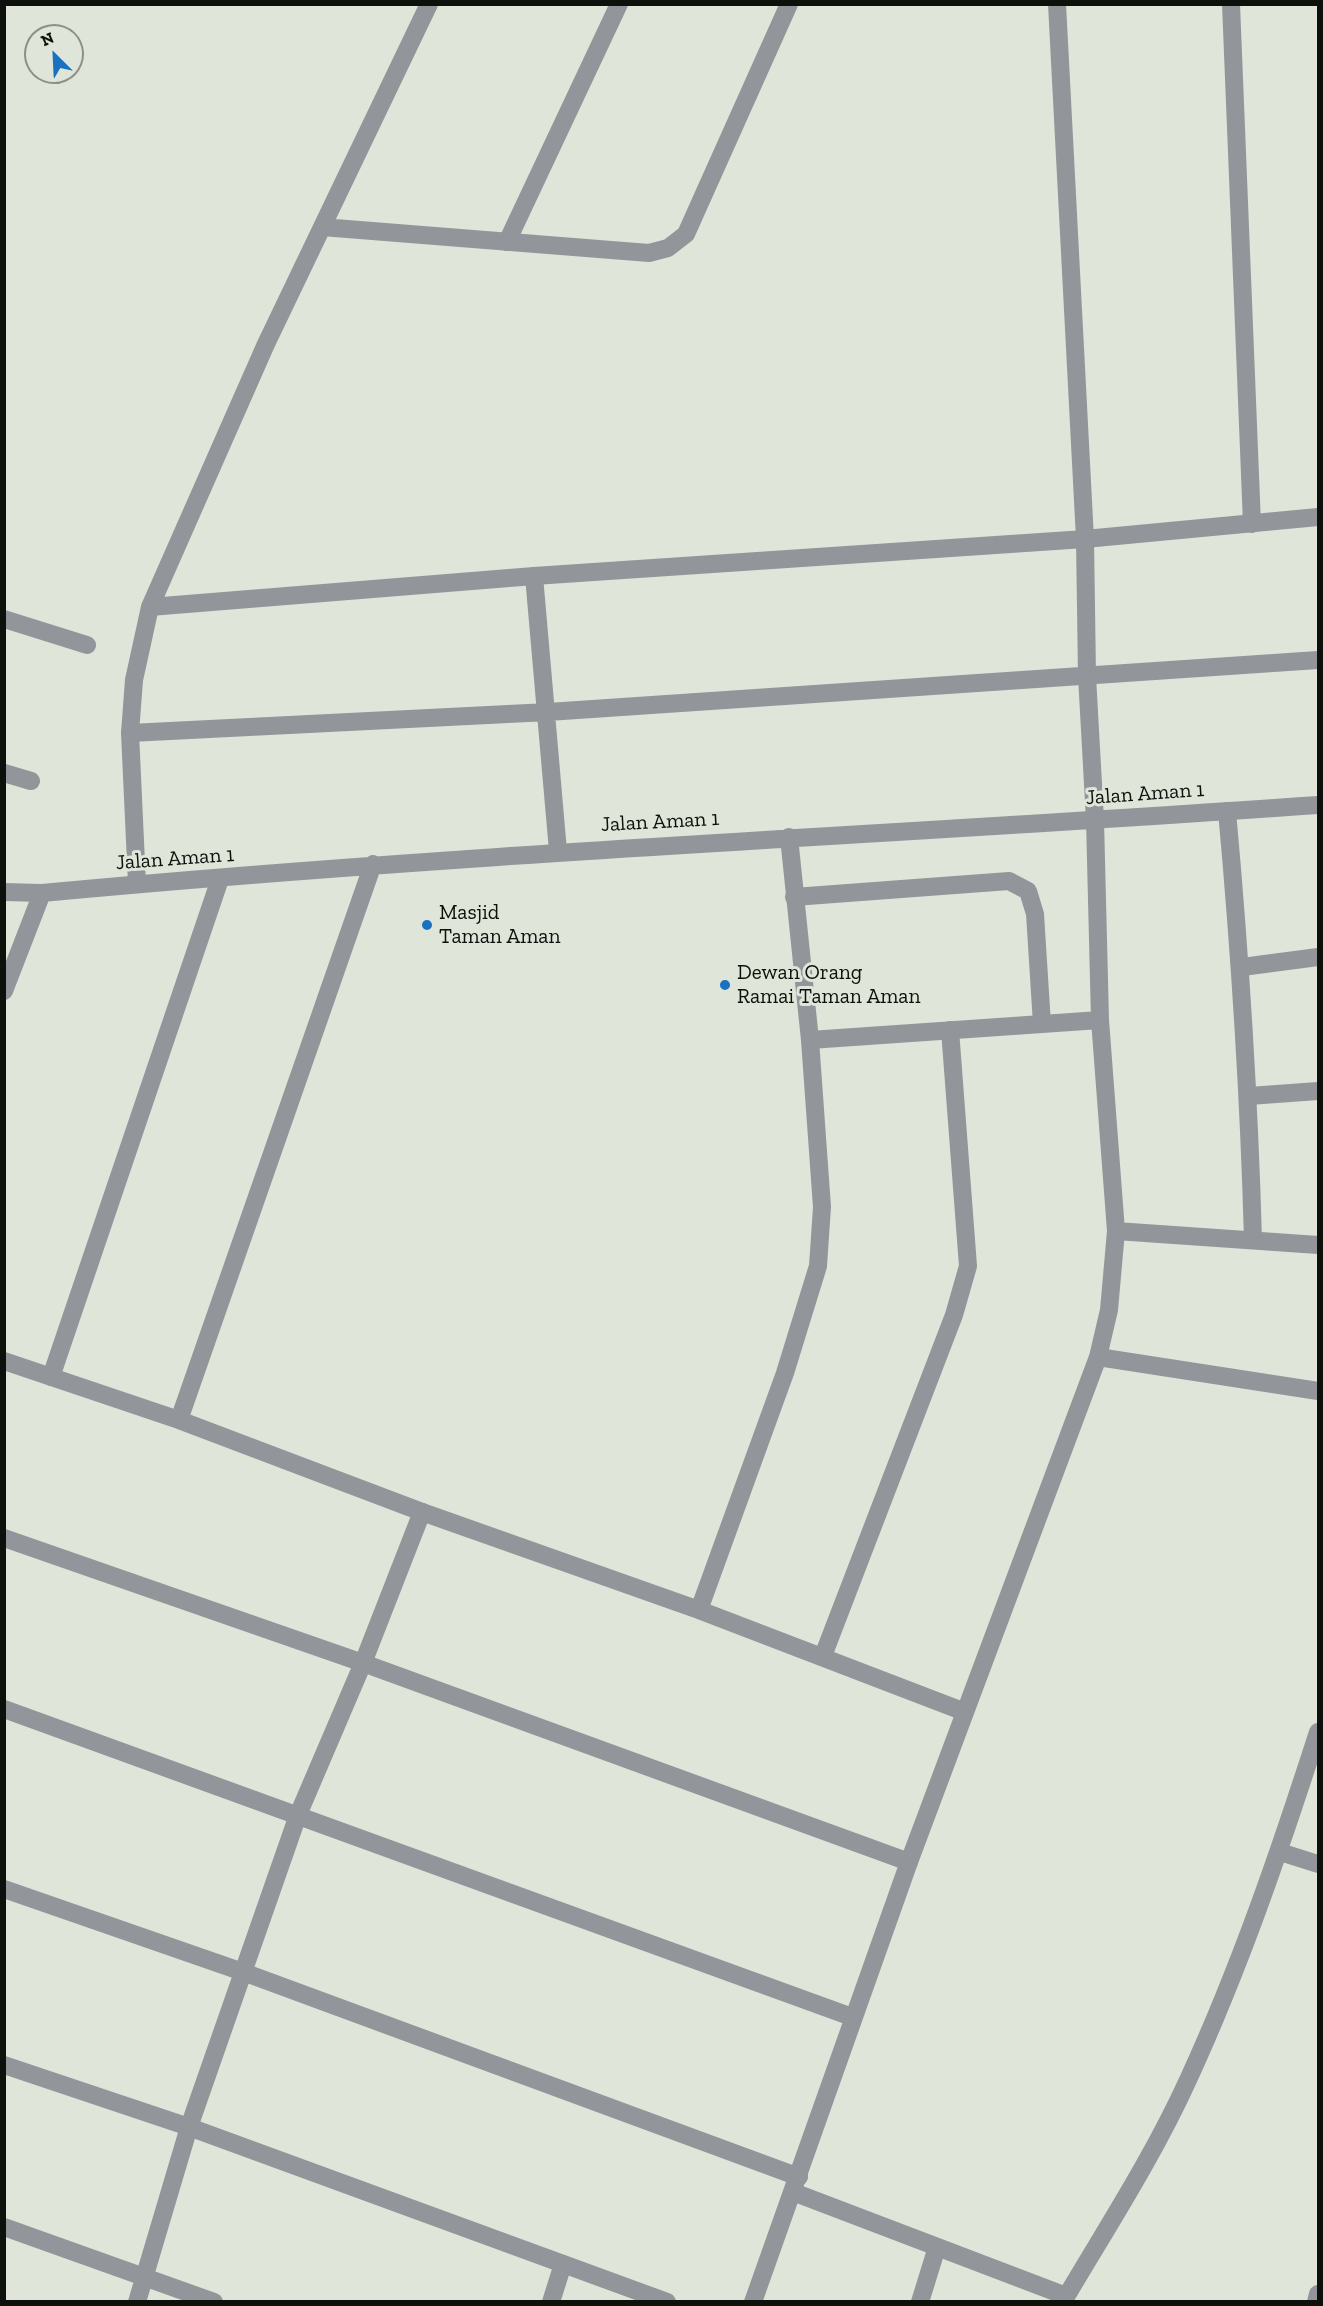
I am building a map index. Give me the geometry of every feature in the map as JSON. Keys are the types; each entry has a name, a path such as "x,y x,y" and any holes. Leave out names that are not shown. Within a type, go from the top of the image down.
{"street":[{"path":"137,884 130,734 134,680 150,607 266,344 429,4"},
{"path":"507,242 619,4"},
{"path":"322,227 649,253 668,248 686,234 789,4"},
{"path":"753,2301 796,2184 852,2017 1098,1357 1109,1310 1116,1231 1100,1020 1095,820 1087,676 1085,539 1057,4"},
{"path":"1231,4 1252,524"},
{"path":"150,607 534,576 1085,539 1318,517"},
{"path":"534,576 548,712 558,851"},
{"path":"4,620 87,645"},
{"path":"130,734 548,712 1318,660"},
{"path":"4,773 31,781"},
{"name":"Jalan Aman 1","path":"4,892 42,893 373,864 558,851 1318,805"},
{"path":"1227,811 1242,967 1249,1096 1253,1240"},
{"path":"699,1610 785,1373 818,1266 822,1207 810,1040 789,837"},
{"path":"179,1420 373,864"},
{"path":"51,1377 220,879"},
{"path":"794,897 1009,881 1028,891 1035,914 1042,1024"},
{"path":"4,991 42,893"},
{"path":"1242,967 1318,957"},
{"path":"810,1040 1100,1020"},
{"path":"823,1656 954,1315 968,1266 950,1030"},
{"path":"1249,1096 1318,1092"},
{"path":"1116,1231 1318,1245"},
{"path":"1098,1357 1318,1391"},
{"path":"4,1361 179,1420 422,1512 823,1656 966,1712"},
{"path":"137,2301 189,2127 298,1815 363,1663 422,1512"},
{"path":"4,1538 363,1663 909,1862"},
{"path":"4,1709 852,2017"},
{"path":"4,1889 243,1972 796,2184 938,2247 1064,2299 1133,2182 1187,2083 1230,1986 1280,1852 1318,1732"},
{"path":"1280,1852 1318,1864"},
{"path":"4,2065 189,2127 667,2301"},
{"path":"4,2227 214,2301"},
{"path":"920,2301 938,2247"},
{"path":"551,2301 563,2264"},
{"path":"1316,2301 1318,2294"}],"place":[{"name":"Masjid Taman Aman","path":"427,925"},
{"name":"Dewan Orang Ramai Taman Aman","path":"725,985"}]}
